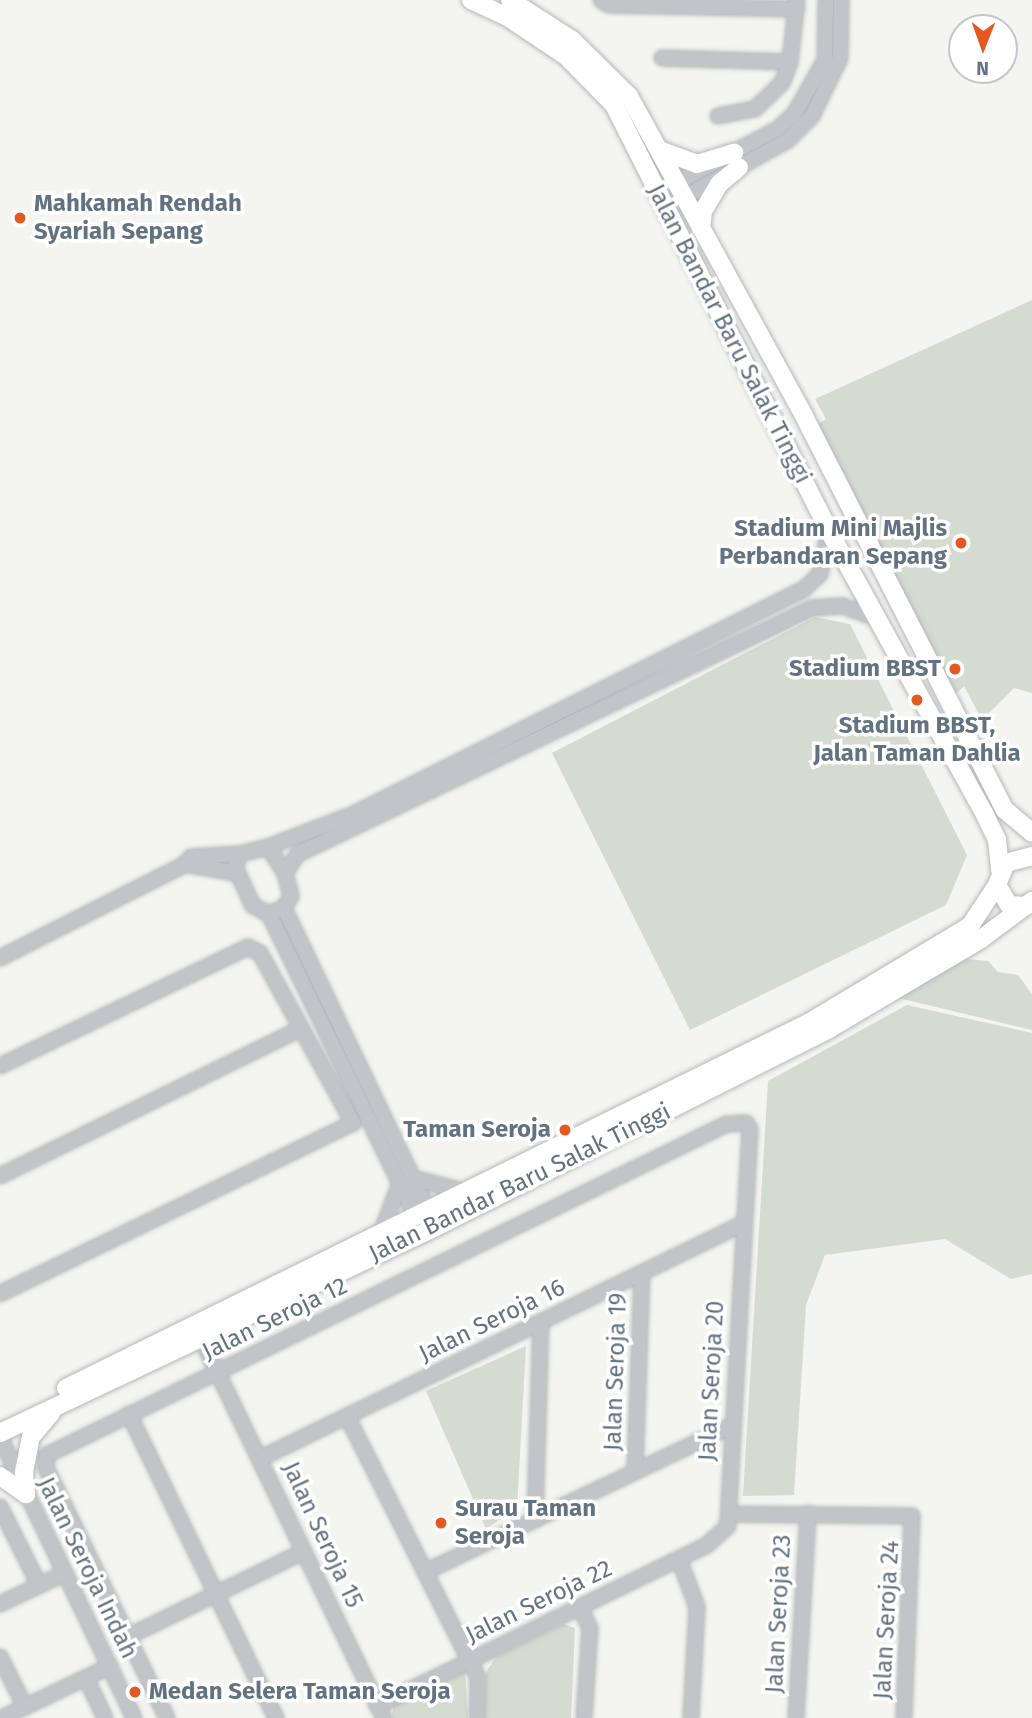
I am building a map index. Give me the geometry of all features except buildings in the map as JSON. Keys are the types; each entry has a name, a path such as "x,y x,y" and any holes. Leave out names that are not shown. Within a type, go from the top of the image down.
{"main road":[{"name":"Jalan Bandar Baru Salak Tinggi","path":"0,1420 810,1022 970,926 998,878 997,840 986,817 829,531 614,105 566,56 506,16 471,0"},
{"name":"Jalan Bandar Baru Salak Tinggi","path":"510,0 572,40 629,96 804,416 1005,810 1032,833"},
{"path":"659,150 697,164 736,160"},
{"path":"702,228 703,211 736,160"},
{"path":"777,428 804,416"},
{"path":"1029,903 1009,905 998,878 1006,863 1032,856"},
{"name":"Jalan Bandar Baru Salak Tinggi","path":"0,1435 64,1402 430,1230 830,1029 981,939 1029,903"},
{"path":"26,1494 24,1472 32,1437 40,1423 64,1402"},
{"path":"0,1476 26,1494"}],"street":[{"path":"601,0 609,5 797,5 790,62 782,83 762,105 719,116"},
{"path":"783,134 825,60 826,0"},
{"path":"661,201 812,116 833,78 840,58 841,0"},
{"path":"662,58 790,62"},
{"path":"0,958 186,864 202,853 240,854 268,847 354,814 804,589 820,575 829,531"},
{"path":"285,873 298,854 812,608 843,606 879,619"},
{"path":"268,847 285,873 291,896 284,908 269,914"},
{"path":"240,854 236,873 253,906 269,914 430,1230"},
{"path":"186,864 236,873"},
{"path":"284,908 406,1180 381,1233"},
{"path":"0,1066 248,947 260,953 353,1123 0,1294"},
{"path":"0,1176 300,1029"},
{"name":"Jalan Seroja 12","path":"128,1637 47,1468 47,1455 737,1121 750,1129 742,1224"},
{"path":"406,1180 466,1192"},
{"name":"Jalan Seroja 16","path":"261,1458 742,1224"},
{"name":"Jalan Seroja 20","path":"720,1537 728,1526 729,1514 742,1224"},
{"name":"Jalan Seroja 19","path":"635,1472 642,1273"},
{"path":"535,1520 541,1322"},
{"name":"Jalan Seroja 15","path":"201,1338 261,1458 380,1712"},
{"path":"130,1414 276,1718"},
{"path":"347,1416 478,1678 477,1718"},
{"path":"425,1572 733,1425"},
{"name":"Jalan Seroja Indah","path":"0,1435 63,1574 134,1718"},
{"path":"0,1507 39,1585"},
{"path":"729,1514 808,1513"},
{"name":"Jalan Seroja 24","path":"808,1513 905,1513 912,1516 915,1525 904,1718"},
{"name":"Jalan Seroja 23","path":"796,1718 808,1513"},
{"name":"Jalan Seroja 22","path":"380,1712 469,1661 720,1537"},
{"path":"167,1718 128,1637 303,1552"},
{"path":"679,1559 697,1607 691,1718"},
{"path":"0,1604 63,1574"},
{"path":"580,1607 590,1628 584,1718"},
{"path":"0,1657 25,1707"},
{"path":"2,1718 110,1666"},
{"path":"86,1678 105,1718"}],"shaded area":[{"name":"Stadium Mini Majlis Perbandaran Sepang","path":"1032,300 1032,693 1014,688 982,720 964,686 953,697 816,425 826,419 815,399"},
{"path":"815,617 850,624 967,855 946,905 690,1030 552,753"},
{"path":"967,959 988,961 998,972 1018,975 1032,994 1032,1030 890,996"},
{"path":"907,1005 1032,1033 1032,1274 1011,1279 945,1239 825,1255 806,1305 794,1495 743,1496 768,1081"},
{"path":"526,1346 517,1508 486,1529 426,1391"},
{"path":"564,1624 575,1628 571,1718 484,1718 486,1672 496,1657"},
{"path":"465,1670 468,1718 392,1718 393,1707"}],"place":[{"name":"Mahkamah Rendah Syariah Sepang","path":"20,218"},
{"name":"Stadium Mini Majlis Perbandaran Sepang","path":"961,543"},
{"name":"Stadium BBST","path":"955,669"},
{"name":"Stadium BBST, Jalan Taman Dahlia","path":"917,700"},
{"name":"Taman Seroja","path":"565,1130"},
{"name":"Surau Taman Seroja","path":"441,1523"},
{"name":"Medan Selera Taman Seroja","path":"135,1692"}]}
